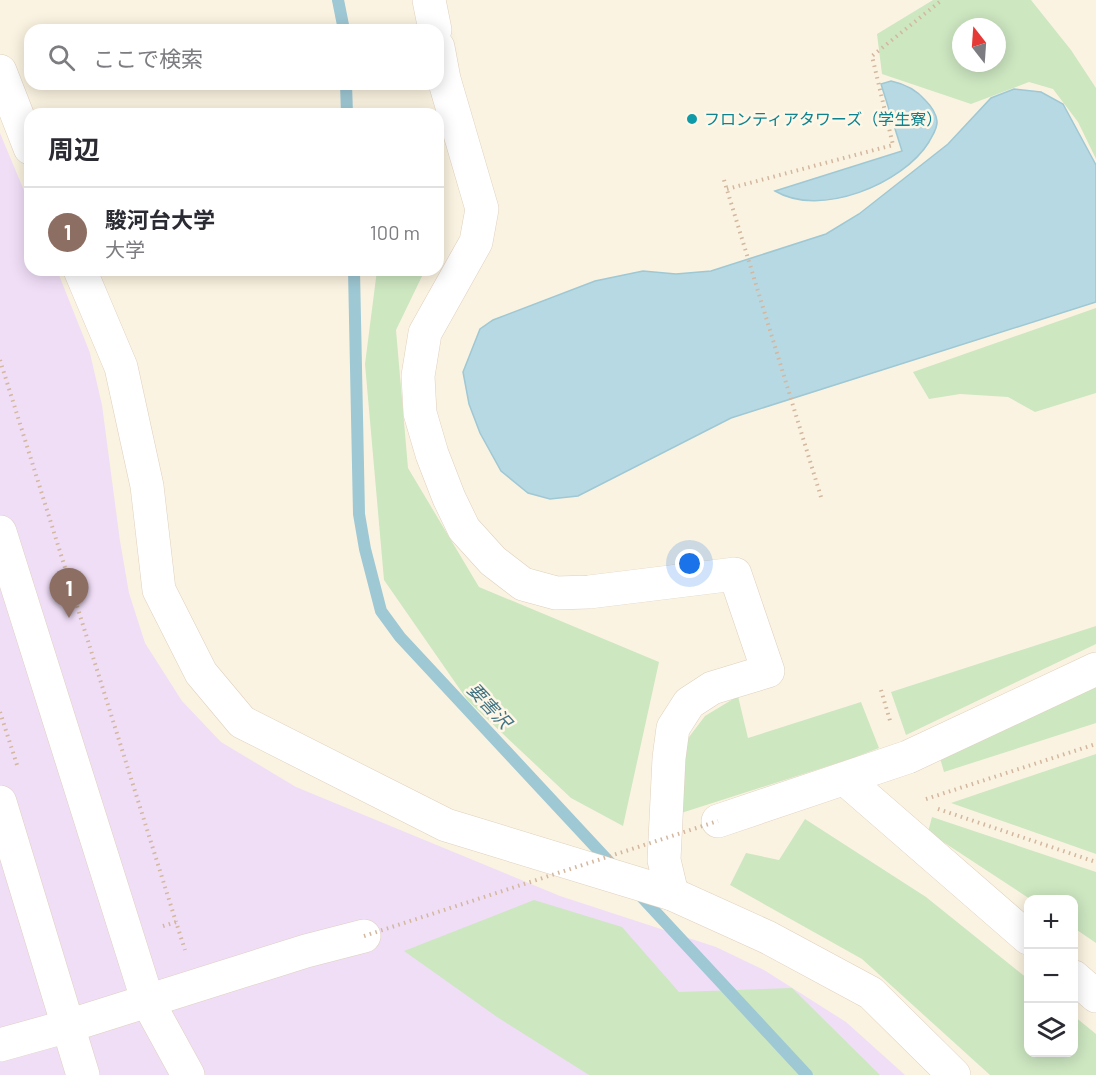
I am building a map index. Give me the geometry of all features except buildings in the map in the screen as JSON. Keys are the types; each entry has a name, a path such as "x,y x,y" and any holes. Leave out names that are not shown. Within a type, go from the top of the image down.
{"street":[{"path":"429,0 434,24"},
{"path":"0,71 24,133"},
{"path":"444,79 482,208 476,242 425,333 418,376 420,414 432,454 464,529 493,561 523,584 556,593 589,592 735,574 768,671 712,688 689,703 673,728 669,758 664,860 669,893"},
{"path":"83,276 121,367 147,486 159,590 201,673 242,722 446,825 669,893 768,937 871,993 954,1075"},
{"path":"0,532 148,1002 188,1075"},
{"path":"718,821 908,757 1096,669"},
{"path":"844,779 1024,934"},
{"path":"0,802 83,1075"},
{"path":"0,1045 148,1002 306,951 364,936"},
{"path":"1078,980 1096,996"}],"path":[{"path":"727,189 893,145 872,56 942,0"},
{"path":"724,180 821,497"},
{"path":"0,360 176,922"},
{"path":"881,690 894,733"},
{"path":"1096,744 918,802 1096,862"},
{"path":"364,936 718,821"},
{"path":"531,875 554,883"}],"shaded area":[{"path":"0,133 24,191 24,276 59,276 90,353 102,405 129,593 145,643 182,701 221,742 296,787 560,896 716,947 764,970 846,1022 905,1075 0,1075"}],"green space":[{"path":"933,0 1031,0 1071,50 1096,88 1096,159 1078,122 1053,89 1029,82 971,104 882,74 877,34"},
{"path":"376,276 422,276 396,330 408,468 479,587 659,662 623,826 571,798 468,701 384,580 365,364"},
{"path":"1096,308 1096,393 1035,412 1008,397 960,394 929,399 913,372"},
{"path":"1096,626 1096,644 906,735 891,692"},
{"path":"1096,683 1096,723 944,772 940,758"},
{"path":"738,696 748,738 861,702 879,748 675,815 686,741 705,716"},
{"path":"1096,754 1096,854 951,803"},
{"path":"932,817 1096,872 1096,943 1078,931 1078,895 1024,895 928,832"},
{"path":"805,819 926,897 1024,976 1024,1057 1078,1057 1078,1019 1096,1034 1096,1075 990,1075 862,959 730,885 746,853 779,860"},
{"path":"534,900 622,927 679,992 792,988 880,1075 589,1075 497,1017 404,951"}],"water":[{"path":"891,81 919,94 930,105 936,116 937,124 934,132 917,157 881,183 837,198 814,201 793,198 775,191 902,151 881,84"},
{"path":"1014,89 1041,92 1063,104 1096,165 1096,302 731,418 578,496 550,499 528,493 501,471 480,433 469,404 463,372 480,329 493,320 595,281 643,271 676,274 711,271 826,234 859,214 948,144 991,98"}],"waterway":[{"name":"要害沢","path":"338,0 343,24"},
{"name":"要害沢","path":"346,90 347,108"},
{"name":"要害沢","path":"354,276 359,514 365,549 381,611 400,637 614,867"},
{"name":"要害沢","path":"638,893 807,1075"}],"place":[{"name":"フロンティアタワーズ（学生寮）","path":"692,119"},
{"name":"駿河台大学","path":"69,618"}]}
